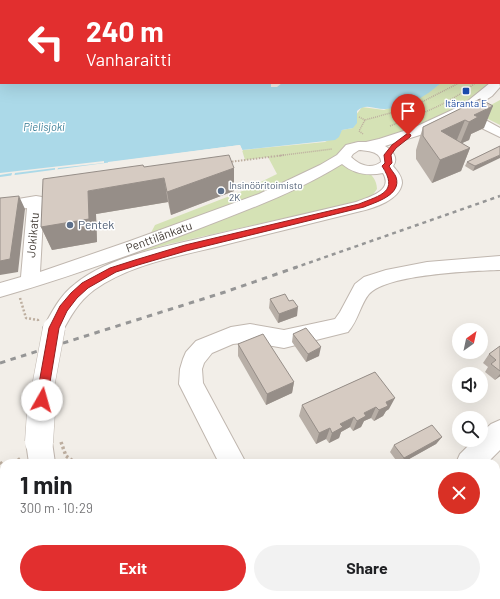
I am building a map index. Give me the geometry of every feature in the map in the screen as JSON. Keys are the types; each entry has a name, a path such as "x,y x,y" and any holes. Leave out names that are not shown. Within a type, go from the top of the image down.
{"street":[{"path":"382,164 344,158 345,152 350,148 386,143 408,135 458,111 482,97 497,84"},
{"path":"458,111 500,132"},
{"path":"382,164 394,147 408,135"},
{"path":"40,449 46,324 63,309 74,295 91,282 113,270 185,248 361,206 378,199 382,191 382,164 378,148 368,146"},
{"name":"Penttilänkatu","path":"0,290 31,282 228,211 315,174 344,158"},
{"name":"Jokikatu","path":"0,207 36,201 30,271 31,282"},
{"path":"231,459 191,384 191,369 194,360 204,347 232,336 250,333 284,339 341,326 347,320 362,288 383,277 440,268 500,263"},
{"path":"473,459 500,432"}],"path":[{"path":"360,132 360,128 366,120 412,107 457,84"},
{"path":"388,127 466,92 474,84"},
{"path":"382,110 387,113"},
{"path":"359,117 366,120"},
{"path":"222,163 344,158"},
{"path":"21,298 26,318 46,324"},
{"path":"22,459 40,449 66,456 70,459"}],"green space":[{"path":"440,84 494,84 480,96 405,133 366,145 342,157 364,169 373,178 377,189 372,196 357,202 169,244 141,252 155,225 240,192 277,174 268,157 245,160 242,150 325,142 339,134 342,130 353,128 356,115 362,107 384,110 431,90"},
{"path":"500,100 500,125 476,113"}],"water":[{"name":"Pielisjoki","path":"0,84 271,84 271,87 277,87 281,84 440,84 429,93 409,104 386,109 367,107 360,108 357,111 357,123 353,128 342,130 339,137 335,140 242,150 240,145 0,177"}],"pier":[{"path":"240,145 243,151 241,151 239,147 108,164 108,162"},
{"path":"104,161 104,163 58,168 57,171 55,171 55,168 15,173 14,177 11,177 12,173 0,175 0,173"}],"building":[{"path":"480,99 493,106 474,115 478,117 469,122 465,120 441,131 470,148 440,160 423,136 423,127"},
{"path":"500,146 500,155 475,166 467,162"},
{"path":"229,155 234,168 167,192 164,178 88,191 89,219 41,227 43,179"},
{"path":"19,196 10,259 0,261 0,198"},
{"path":"285,294 289,301 293,300 298,307 279,314 270,299"},
{"path":"306,328 321,347 308,354 293,334"},
{"path":"263,334 294,382 267,394 238,344"},
{"path":"500,346 500,371 491,364 496,360 489,354"},
{"path":"375,372 395,398 386,402 388,406 379,410 376,407 364,413 366,416 357,421 354,417 340,424 343,427 332,433 330,428 319,433 302,405"},
{"path":"432,425 442,437 404,458 394,445"}],"railway":[{"path":"294,268 500,196"},
{"path":"0,363 225,292 297,267"}],"place":[{"name":"Itäranta E","path":"466,91"},
{"name":"Insinööritoimisto 2K","path":"221,191"},
{"name":"Pentek","path":"70,225"}],"route":[{"path":"42,400 48,355 54,328 63,309 74,295 85,286 113,270 185,248 361,206 378,199 390,191 394,184 386,166 389,159 387,155 408,135"}]}
